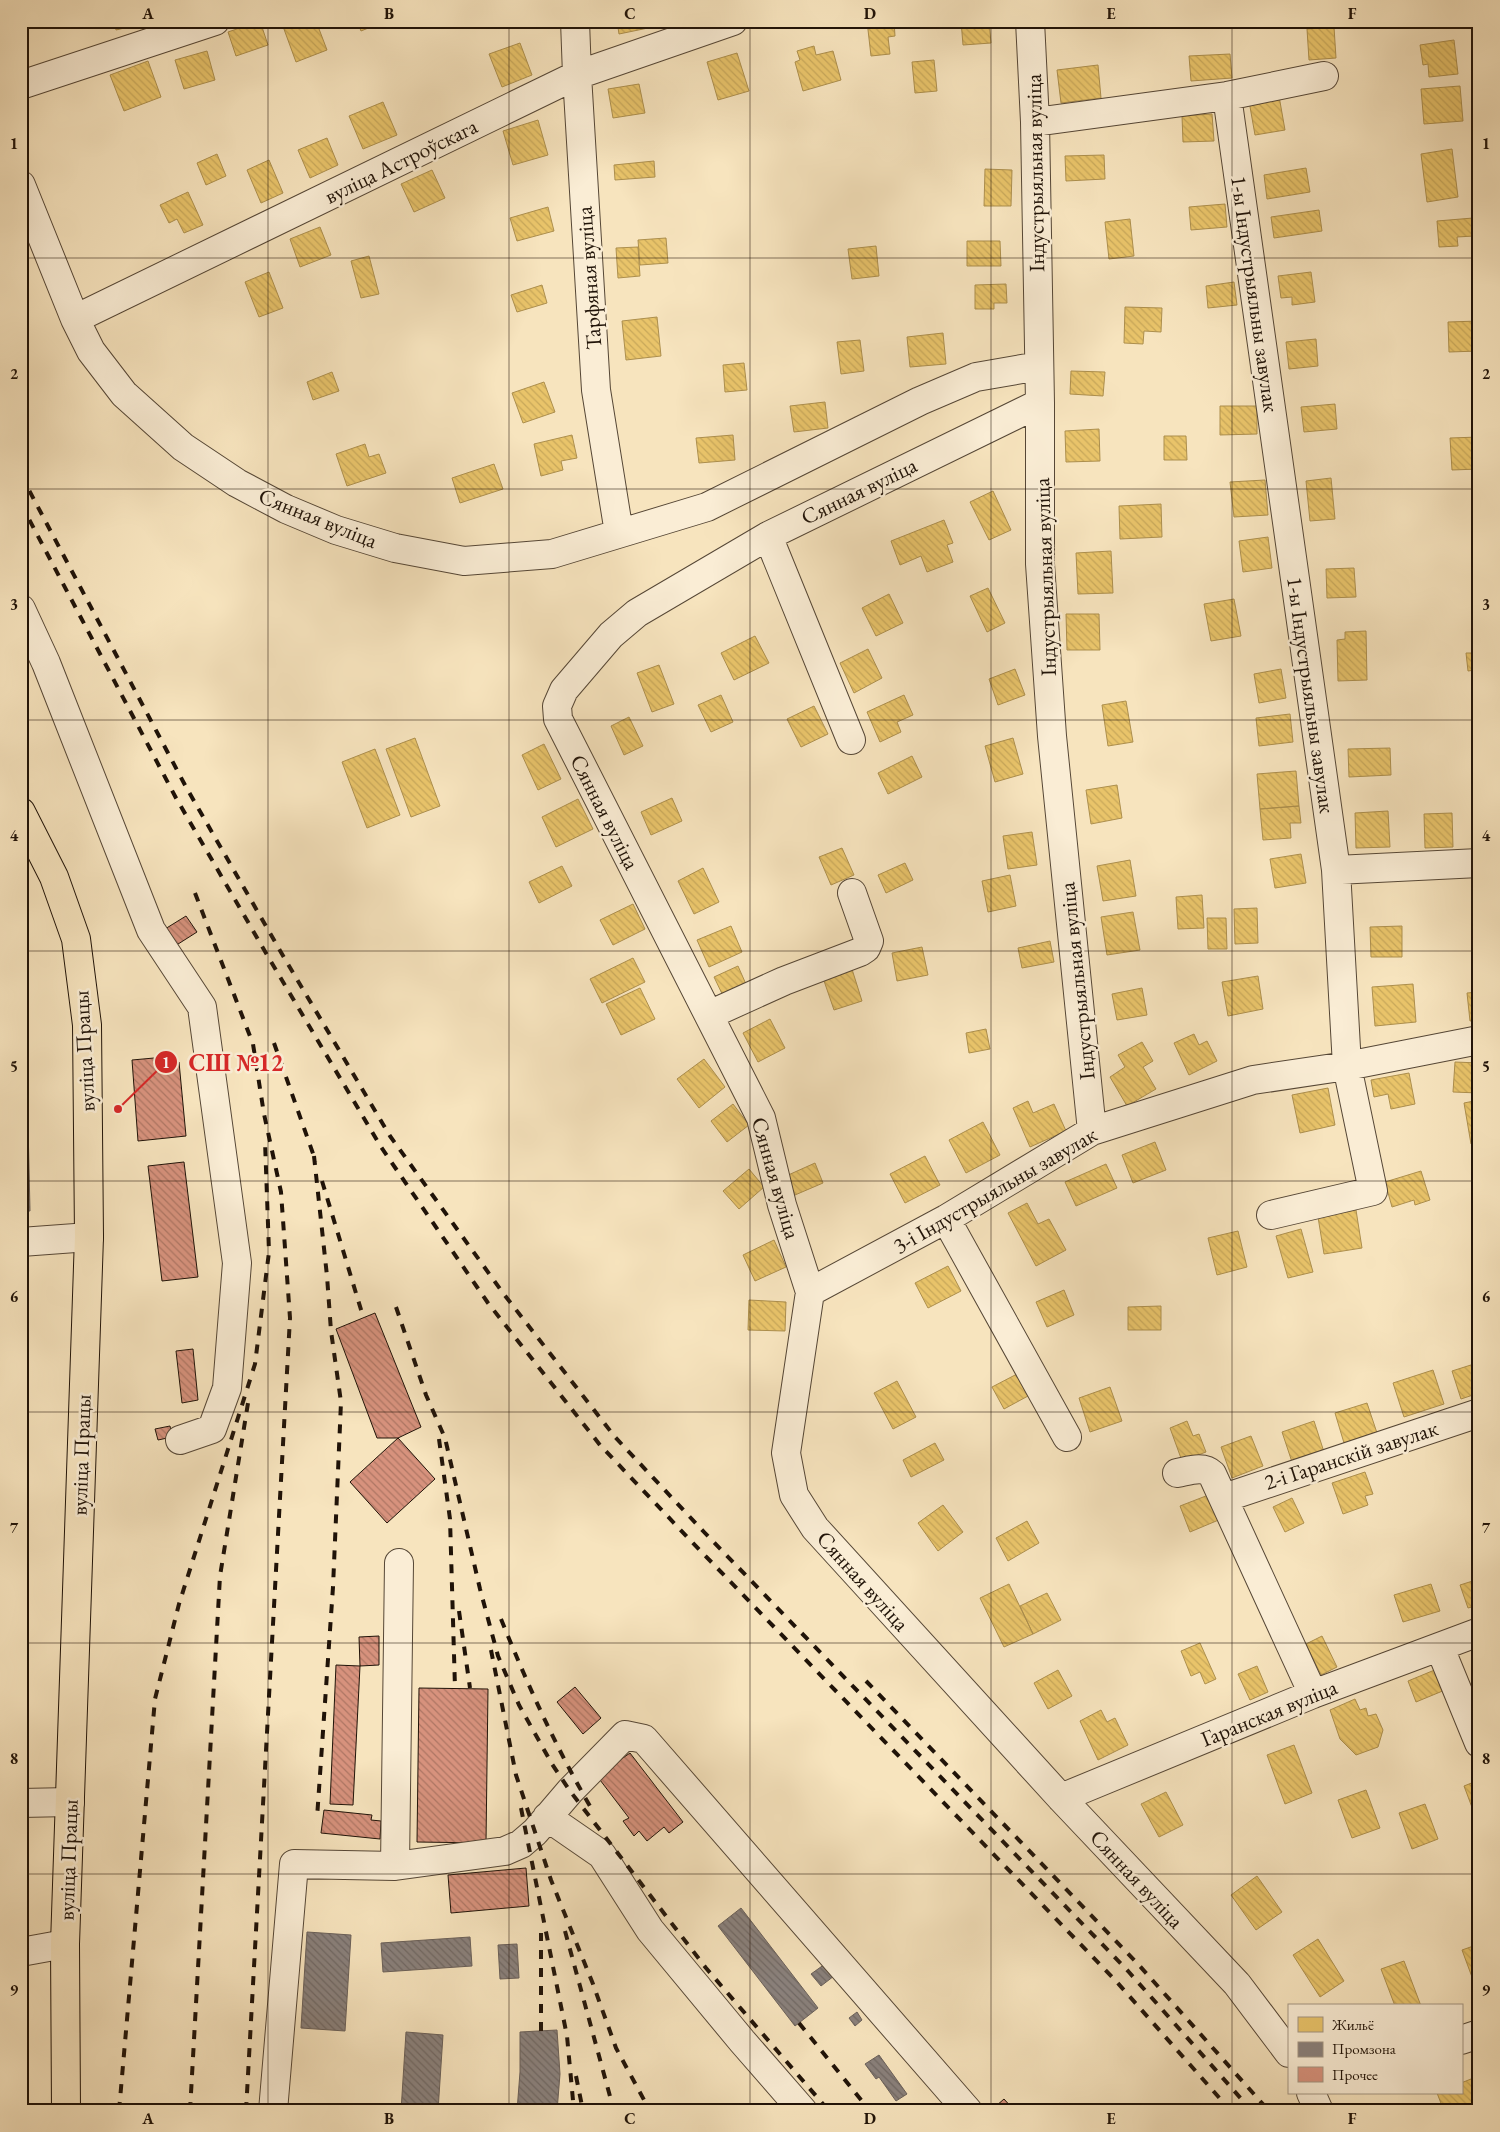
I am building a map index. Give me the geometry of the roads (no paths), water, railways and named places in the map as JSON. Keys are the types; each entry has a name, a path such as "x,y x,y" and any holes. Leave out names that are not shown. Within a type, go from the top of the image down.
{"main road":[{"name":"вуліца Працы","path":"21,812 54,877 76,939 87,1025 89,1237 65,1944 66,2111"}],"street":[{"path":"21,85 185,26 215,21"},
{"name":"Тарфяная вуліца","path":"575,21 576,76 596,390 618,533"},
{"name":"вуліца Астроўскага","path":"75,319 576,76 734,21"},
{"name":"Індустрыяльная вуліца","path":"1030,21 1035,122 1040,366 1040,564 1052,736 1092,1131"},
{"path":"1035,122 1227,96 1324,76"},
{"name":"1-ы Індустрыяльны завулак","path":"1227,96 1336,870 1347,1066 1373,1191 1271,1215"},
{"name":"Сянная вуліца","path":"21,185 75,319 91,351 124,394 183,447 237,483 286,509 336,530 395,548 464,561 552,554 707,507 920,401 976,377 1040,366"},
{"name":"Сянная вуліца","path":"1040,403 768,536 637,612 611,635 564,690 557,706 558,719 761,1118 782,1206 810,1292 786,1453 794,1495 816,1528 1061,1798 1237,1984 1288,2052"},
{"path":"768,536 851,740"},
{"path":"21,609 46,663 151,930 202,1007 236,1263 227,1388 212,1428 180,1440"},
{"path":"1336,870 1479,863"},
{"path":"709,1015 784,981 866,948 869,941 852,893"},
{"name":"3-і Індустрыяльны завулак","path":"810,1292 946,1220 1092,1131 1253,1080 1347,1066 1479,1040"},
{"path":"946,1220 1067,1437"},
{"path":"21,1242 89,1237"},
{"name":"2-і Гаранскій завулак","path":"1224,1498 1479,1413"},
{"path":"1177,1473 1208,1470 1212,1474 1313,1694"},
{"path":"395,1866 398,1563"},
{"name":"Гаранская вуліца","path":"1061,1798 1313,1694 1479,1632"},
{"path":"1440,1648 1479,1743"},
{"path":"273,2111 294,1864 395,1866 504,1852 521,1844 535,1832 625,1735 644,1740 968,2111"},
{"path":"21,1803 70,1802"},
{"path":"547,1817 602,1855 650,1930 803,2111"},
{"path":"21,1952 65,1944"},
{"path":"1462,2040 1479,2034"},
{"path":"1311,2094 1319,2111"}],"railway":[{"path":"21,475 186,787 282,954 390,1136 503,1293 615,1437 704,1532 1128,1971 1252,2111"},
{"path":"21,504 176,798 270,960 381,1147 488,1303 600,1445 1115,1980 1231,2111"},
{"path":"195,893 253,1044 264,1114 281,1192 290,1318 246,2111"},
{"path":"274,1043 316,1162"},
{"path":"119,2111 155,1699 179,1604 255,1364 269,1252 265,1141"},
{"path":"314,1156 331,1331 341,1402 333,1587 317,1818"},
{"path":"322,1181 362,1313"},
{"path":"396,1307 426,1395 445,1438 480,1589 498,1656 519,1705 552,1764 570,1791 706,1968 829,2111"},
{"path":"190,2111 220,1576 248,1403"},
{"path":"439,1439 450,1519 455,1688"},
{"path":"459,1611 470,1688"},
{"path":"501,1619 544,1718 567,1765 594,1813"},
{"path":"491,1650 516,1775 551,1880 593,1984 616,2048 650,2111"},
{"path":"866,1681 1138,1964 1269,2111"},
{"path":"521,1808 567,2036 574,2111"},
{"path":"565,1931 614,2111"},
{"path":"541,1933 541,2031"},
{"path":"799,2023 870,2111"},
{"path":"576,2076 583,2111"}],"place":[{"name":"СШ №12","path":"118,1109"}]}
